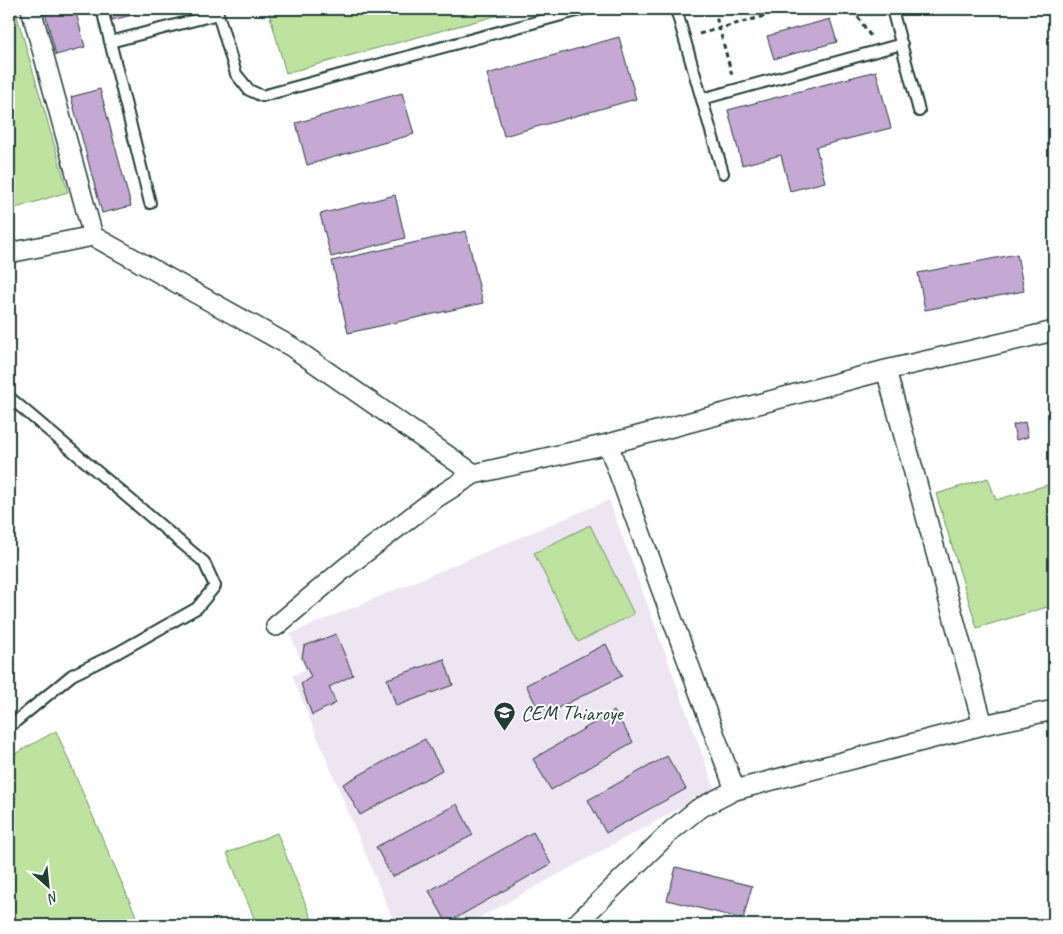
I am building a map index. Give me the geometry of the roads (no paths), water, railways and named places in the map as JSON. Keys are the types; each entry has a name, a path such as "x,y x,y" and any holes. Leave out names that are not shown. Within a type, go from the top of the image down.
{"street":[{"path":"31,9 93,236"},
{"path":"9,253 93,236 292,347 474,474"},
{"path":"276,626 345,568 428,504 474,474 608,444 886,370 1054,331"},
{"path":"886,370 982,725"},
{"path":"608,444 735,790"},
{"path":"575,925 679,825 698,809 735,790 982,725 1054,710"}],"lane":[{"path":"102,9 150,203"},
{"path":"110,42 217,11 236,74 249,90 262,96 584,9"},
{"path":"676,9 723,173"},
{"path":"892,9 919,111"},
{"path":"702,99 902,44"},
{"path":"9,397 204,562 215,586 197,608 117,653 72,675 9,727"}],"place":[{"name":"CEM Thiaroye","path":"505,732"}]}
